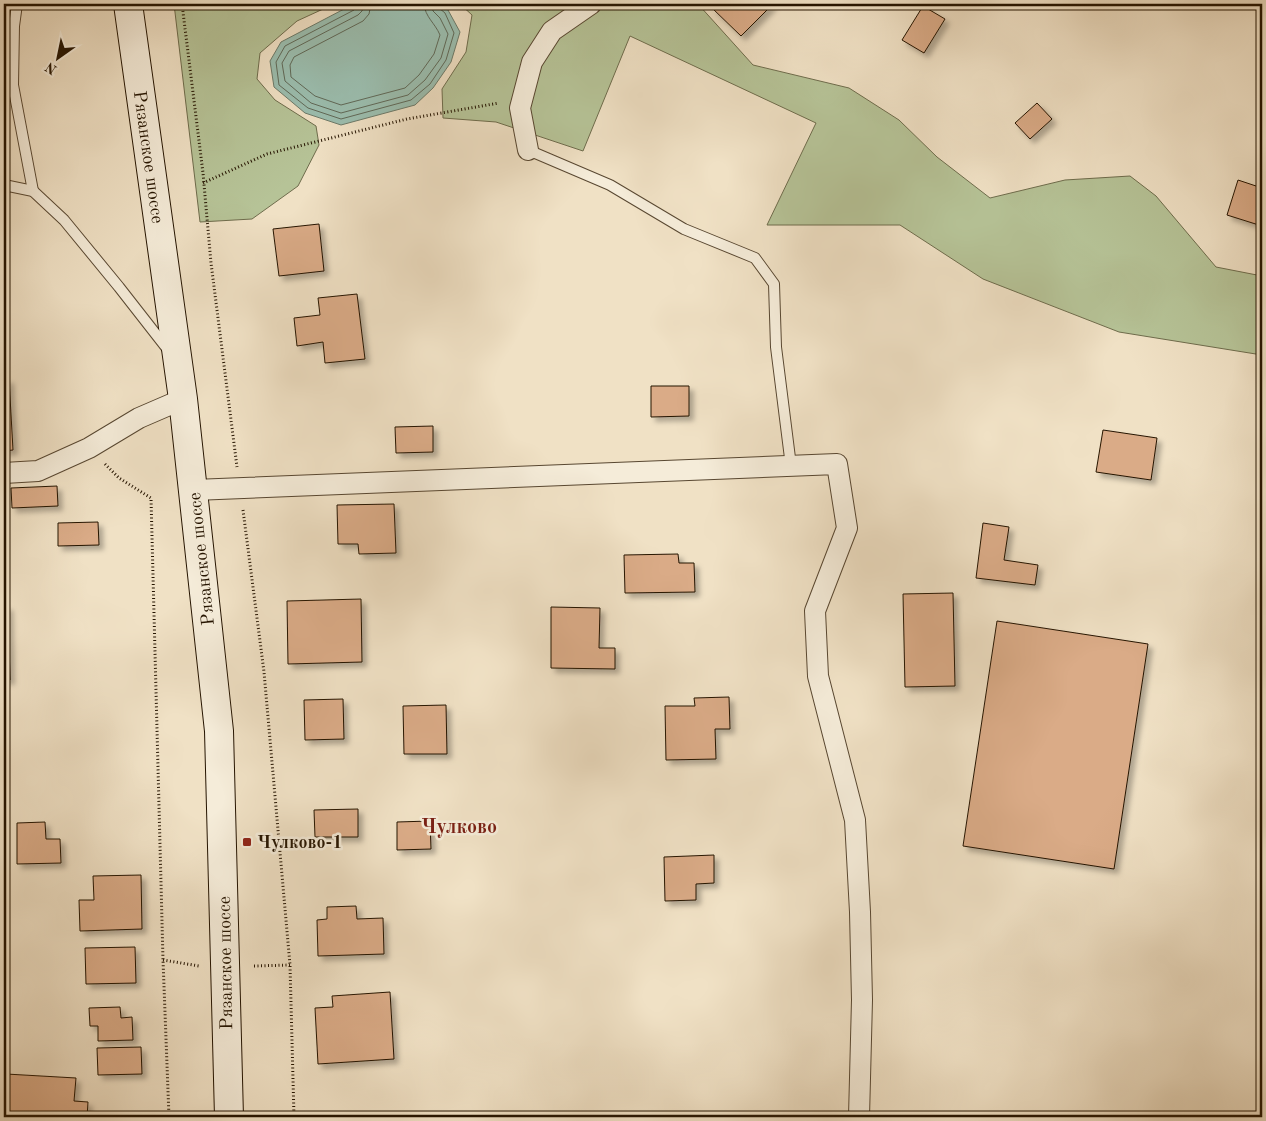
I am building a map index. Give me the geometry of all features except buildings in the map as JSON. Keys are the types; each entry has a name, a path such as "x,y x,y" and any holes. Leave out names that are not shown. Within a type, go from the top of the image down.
{"main road":[{"name":"Рязанское шоссе","path":"128,4 184,399 219,731 228,1117"}],"street":[{"path":"528,150 520,108 532,62 552,31 591,4"},
{"path":"4,473 38,471 88,448 139,418 184,399"},
{"path":"194,490 837,464 847,528 815,611 818,676 855,820 862,1000 859,1117"}],"lane":[{"path":"17,4 14,26 13,85 34,191"},
{"path":"528,150 610,185 684,229 755,258 774,284 776,347 791,466"},
{"path":"4,185 34,191 64,220 119,286 178,362"}],"path":[{"path":"182,4 211,263 264,672 290,965 294,1117"},
{"path":"203,182 267,154 406,119 522,99"},
{"path":"88,448 119,478 151,498 163,960 170,1117"},
{"path":"163,960 202,967"},
{"path":"254,966 290,965"}],"shaded area":[{"path":"174,4 334,4 297,21 260,53 257,79 275,100 316,126 319,145 298,186 252,219 200,222"},
{"path":"460,4 698,4 753,65 849,88 899,120 937,157 990,198 1065,180 1130,176 1156,196 1216,267 1262,276 1262,355 1119,332 983,279 900,225 767,225 816,123 630,36 583,151 496,122 443,118 442,89 466,52 472,15"}],"water":[{"path":"358,4 440,4 448,10 460,32 451,62 433,88 415,105 341,125 305,113 274,87 270,61 281,42 346,8"}],"place":[{"name":"Чулково-1","path":"247,842"}],"district":[{"name":"Чулково","path":"459,826"}]}
